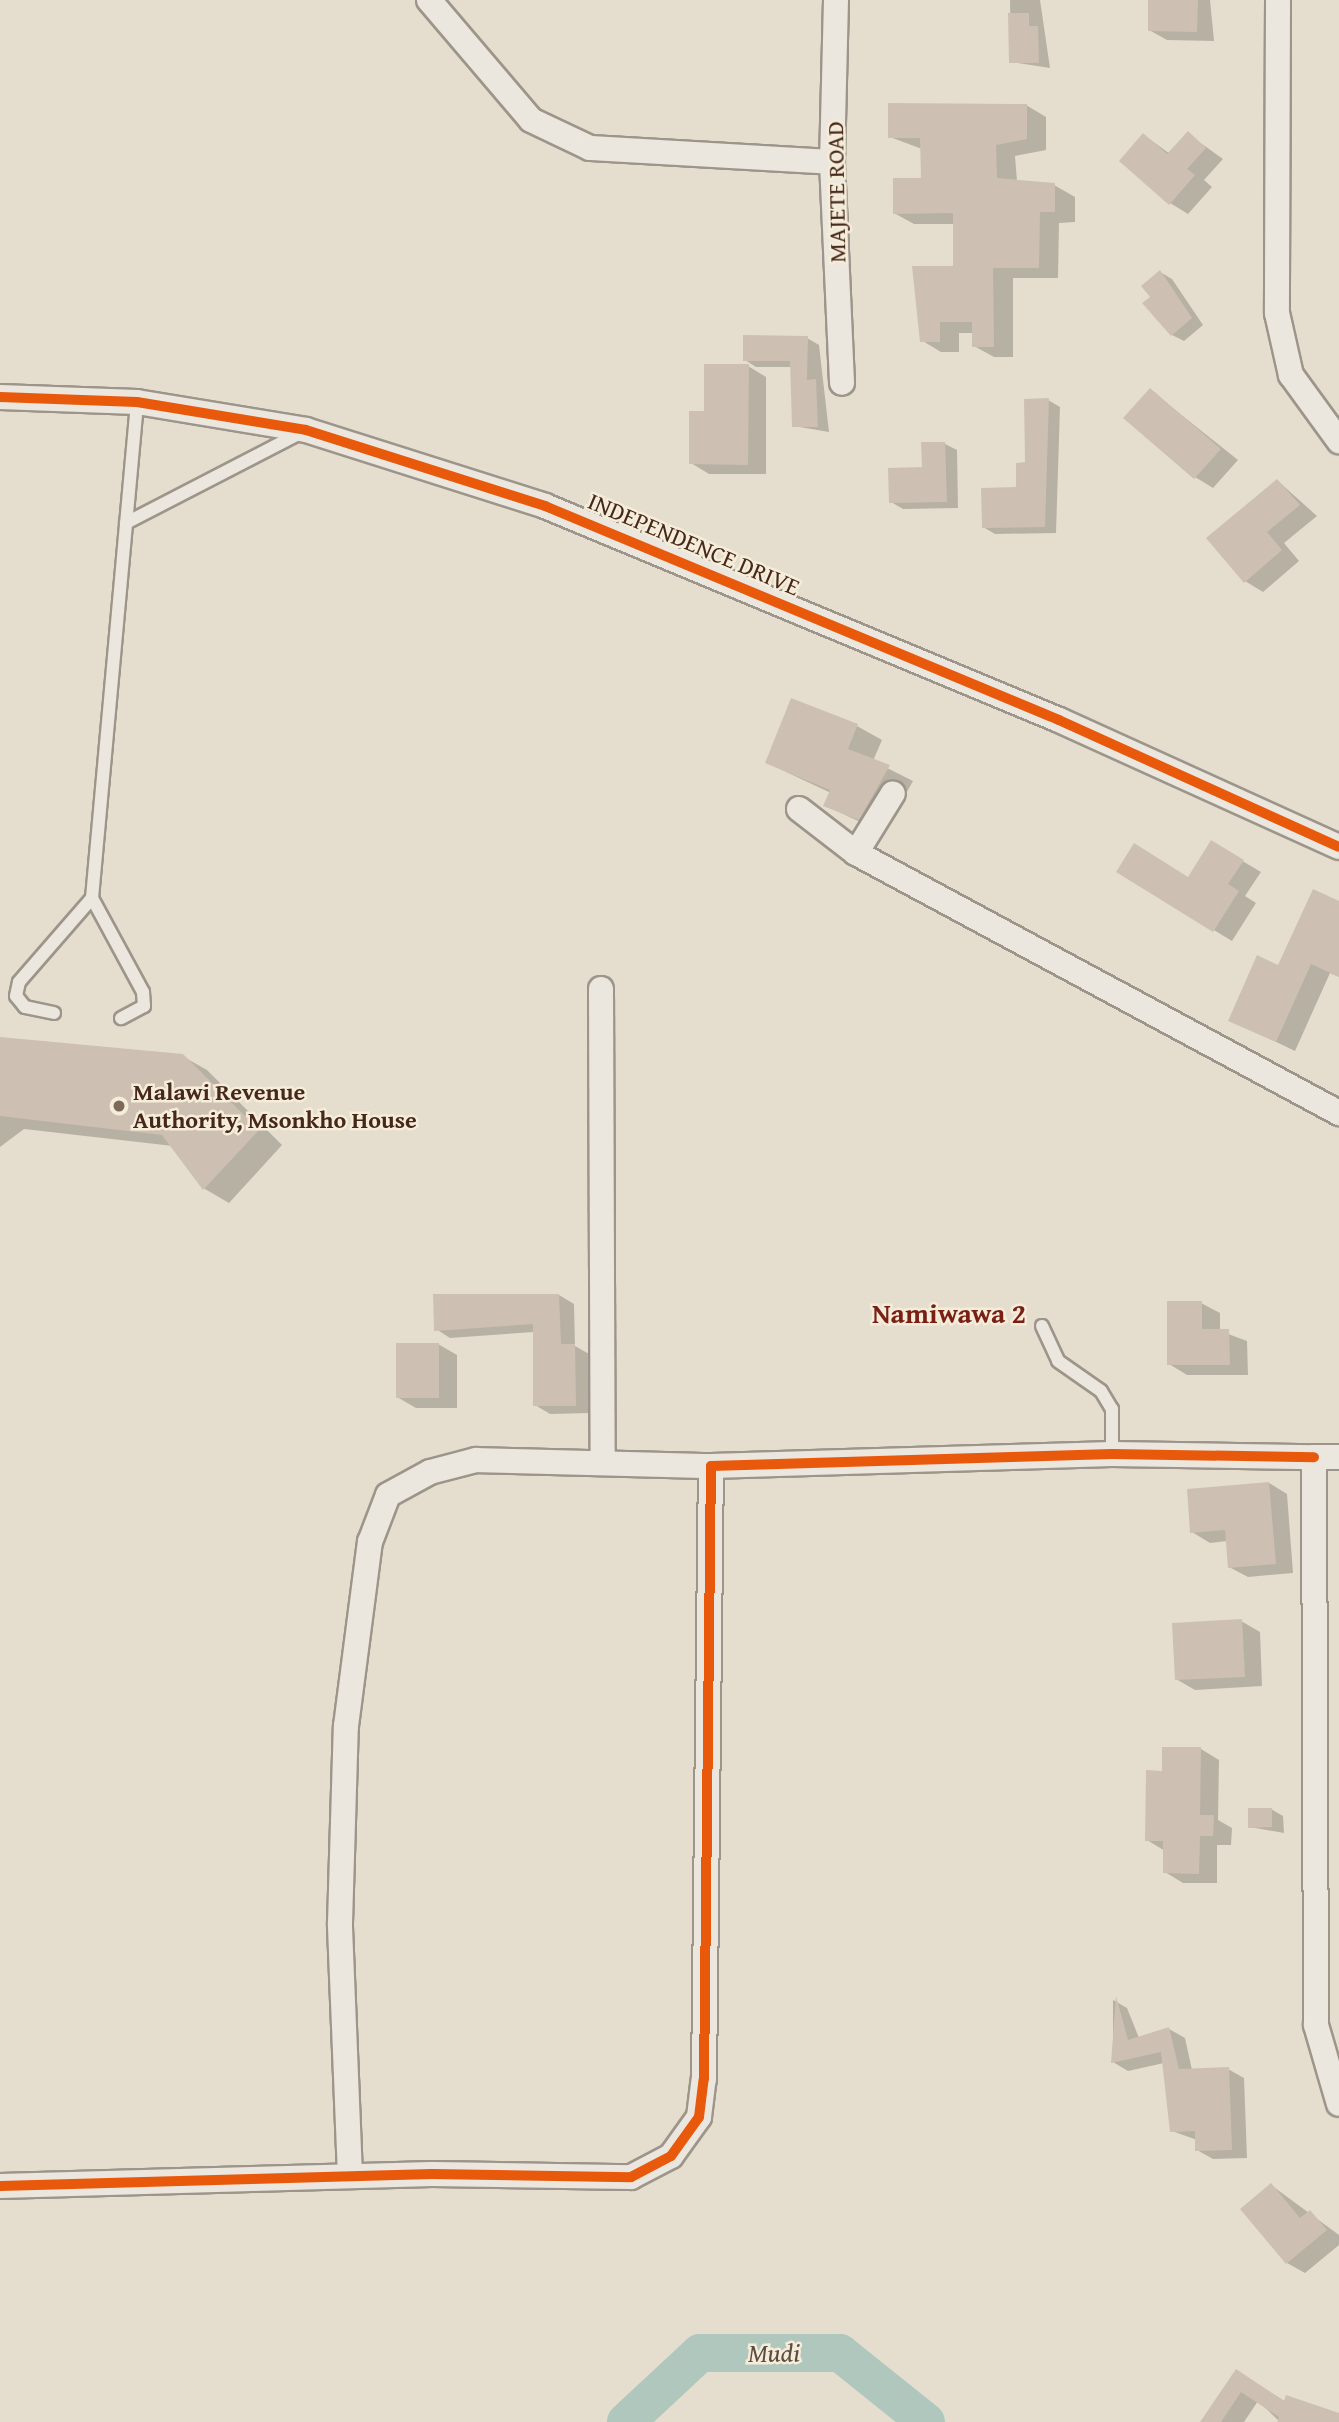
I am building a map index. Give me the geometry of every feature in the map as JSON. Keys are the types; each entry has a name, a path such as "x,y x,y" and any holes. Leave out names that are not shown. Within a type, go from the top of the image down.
{"street":[{"path":"429,0 531,120 590,148 832,162"},
{"name":"MAJETE ROAD","path":"836,0 832,162 842,383"},
{"path":"1278,0 1278,313 1291,375 1339,441"},
{"name":"INDEPENDENCE DRIVE","path":"0,397 137,402 306,430 624,536 1339,847"},
{"path":"856,853 893,793"},
{"path":"799,810 856,853 1339,1113"},
{"path":"601,989 603,1463"},
{"path":"350,2176 341,1871 346,1726 370,1542 388,1495 430,1472 476,1460 711,1466 1112,1454 1339,1457"},
{"path":"1314,1457 1316,2025 1339,2104"},
{"path":"0,2186 350,2176 631,2177 670,2156 699,2117 704,2079 711,1466"}],"lane":[{"path":"121,1018 144,1006 143,992 92,898 137,402"},
{"path":"126,523 306,430"},
{"path":"54,1013 25,1007 16,996 19,982 92,898"},
{"path":"1042,1326 1058,1361 1101,1391 1112,1409 1112,1454"}],"building":[{"path":"1148,0 1198,0 1197,32 1148,31"},
{"path":"1008,13 1029,13 1029,26 1038,26 1039,63 1009,63"},
{"path":"888,103 1027,104 1027,139 996,145 997,178 1055,183 1055,212 1040,212 1039,268 993,268 994,347 972,347 972,322 940,322 940,342 920,342 912,266 953,266 953,213 893,214 893,178 921,178 920,138 888,138"},
{"path":"1188,131 1206,148 1187,169 1195,175 1169,205 1119,161 1143,133 1167,154"},
{"path":"1160,270 1192,318 1171,336 1142,303 1150,297 1141,286"},
{"path":"743,335 808,336 807,380 816,379 818,427 792,427 790,361 743,361"},
{"path":"704,364 749,364 748,465 689,464 689,411 704,411"},
{"path":"1150,388 1221,449 1194,479 1123,418"},
{"path":"1049,398 1045,527 982,528 981,488 1016,487 1016,463 1025,462 1024,399"},
{"path":"921,442 945,442 947,502 889,503 888,468 922,467"},
{"path":"1277,479 1300,505 1267,532 1282,550 1244,583 1206,538"},
{"path":"791,698 858,724 848,749 890,765 859,820 823,806 830,790 765,763"},
{"path":"1211,840 1244,860 1228,884 1239,891 1213,932 1116,872 1134,843 1188,877"},
{"path":"1313,889 1339,901 1339,977 1311,964 1276,1042 1228,1021 1257,955 1278,965"},
{"name":"Malawi Revenue Authority, Msonkho House","path":"0,1037 183,1054 259,1130 203,1190 162,1135 0,1116"},
{"path":"433,1294 559,1294 561,1344 575,1344 576,1406 533,1406 533,1324 434,1331"},
{"path":"1167,1301 1202,1301 1202,1329 1229,1329 1230,1365 1167,1365"},
{"path":"396,1343 439,1343 439,1398 396,1398"},
{"path":"1269,1482 1276,1564 1228,1568 1225,1530 1190,1533 1187,1489"},
{"path":"1242,1619 1245,1677 1175,1680 1172,1623"},
{"path":"1162,1747 1201,1747 1200,1815 1214,1815 1213,1836 1200,1836 1199,1874 1163,1873 1163,1841 1145,1841 1146,1770 1162,1771"},
{"path":"1248,1808 1272,1808 1272,1827 1248,1828"},
{"path":"1116,1996 1128,2040 1169,2027 1179,2069 1229,2067 1232,2150 1195,2151 1195,2131 1170,2132 1161,2052 1111,2063"},
{"path":"1271,2183 1300,2218 1310,2210 1327,2230 1286,2264 1240,2209"},
{"path":"1236,2369 1284,2401 1286,2395 1339,2413 1339,2422 1277,2422 1279,2417 1241,2392 1221,2422 1200,2422"}],"waterway":[{"name":"Mudi","path":"626,2422 700,2353 840,2353 926,2422"}],"cycle path":[{"path":"0,397 137,402 306,430 545,506 1059,720 1339,847"},
{"path":"0,2186 432,2174 631,2177 671,2156 699,2117 704,2079 711,1466 1112,1454 1314,1457"}],"place":[{"name":"Malawi Revenue Authority, Msonkho House","path":"119,1106"}],"district":[{"name":"Namiwawa 2","path":"949,1313"}]}
